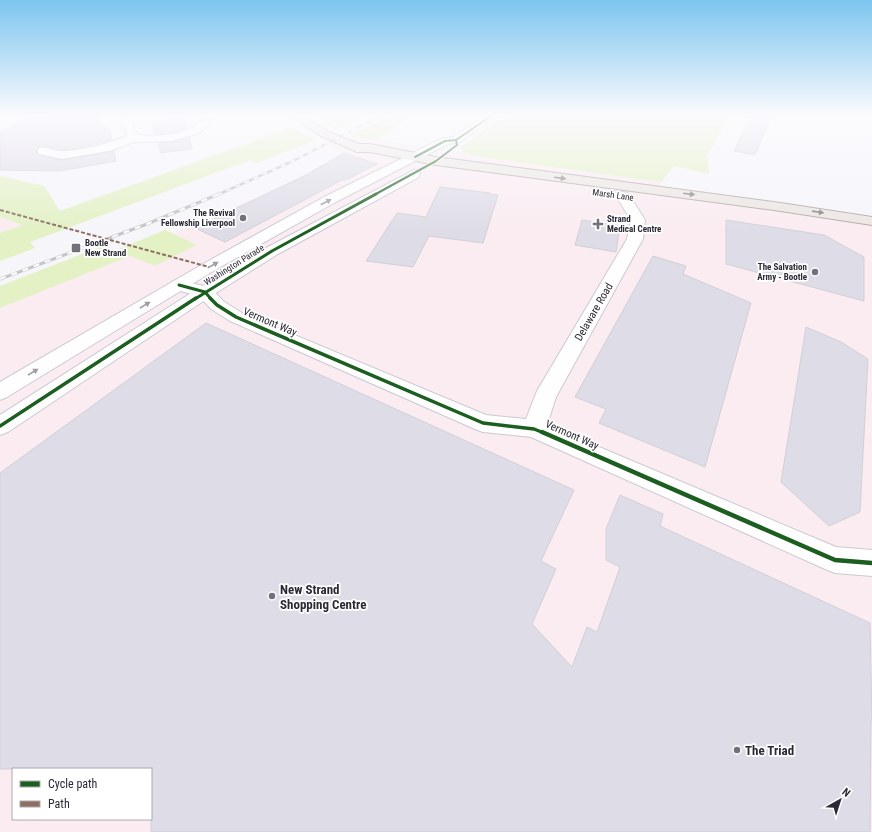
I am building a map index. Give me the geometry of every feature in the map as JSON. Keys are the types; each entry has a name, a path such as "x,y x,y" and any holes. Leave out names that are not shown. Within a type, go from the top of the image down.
{"main road":[{"name":"Marsh Lane","path":"361,153 422,170 859,228 872,228"},
{"name":"Marsh Lane","path":"394,153 436,161 774,206 872,221"}],"street":[{"path":"52,153 62,155 75,153"},
{"name":"Washington Parade","path":"0,392 179,285 309,211 423,153"},
{"name":"Washington Parade","path":"0,426 205,292 272,251 422,170 446,153"},
{"name":"Delaware Road","path":"534,429 545,397 635,239 638,220 623,196"},
{"path":"179,285 205,292"},
{"name":"Vermont Way","path":"205,292 217,305 236,317 483,422 534,429 835,560 872,563"}],"shaded area":[{"path":"344,153 463,153 481,157 661,182 661,195 872,223 872,832 0,832 0,308 130,256 155,266 196,245 173,234 279,188 308,174"},
{"path":"0,217 12,221 23,225 0,233"}],"green space":[{"path":"222,153 283,153 257,163 250,160 30,242 35,248 0,261 0,233 23,225 0,217 0,176 44,186 60,211"},
{"path":"464,153 709,153 707,156 709,174 674,166 661,182 481,157"},
{"path":"165,230 197,245 155,266 130,256 0,308 0,286 100,247 109,253"}],"building":[{"path":"0,153 37,153 39,155 62,160 103,153 114,153 116,161 60,171 0,170"},
{"path":"344,153 377,164 346,180 342,180 225,242 195,228 306,175"},
{"path":"744,153 756,153 755,155"},
{"path":"440,187 498,195 483,243 429,236 413,267 366,261 397,213 426,217"},
{"path":"582,220 620,226 616,252 575,245"},
{"path":"726,220 824,235 864,257 864,301 726,264"},
{"path":"653,256 686,266 683,274 751,303 705,467 599,423 606,409 575,397"},
{"name":"New Strand Shopping Centre","path":"206,323 574,490 541,561 556,569 532,624 572,667 587,627 597,632 620,567 606,560 606,529 620,495 663,514 660,526 870,623 872,721 870,832 151,832 152,768 0,769 0,473"},
{"path":"806,327 841,342 868,359 860,512 829,526 781,482"}],"railway":[{"path":"217,195 309,153"},
{"path":"0,279 147,224 219,194"}],"marked path":[{"path":"0,210 209,267"}],"cycle path":[{"path":"415,157 423,153"},
{"path":"0,426 205,292 272,251 436,161 447,153"},
{"path":"179,285 205,292 217,305 236,317 483,423 534,429 835,560 872,563"}],"place":[{"name":"The Revival Fellowship Liverpool","path":"243,218"},
{"name":"Strand Medical Centre","path":"598,224"},
{"name":"Bootle New Strand","path":"76,248"},
{"name":"The Salvation Army - Bootle","path":"815,272"},
{"name":"New Strand Shopping Centre","path":"272,596"},
{"name":"The Triad","path":"737,750"}]}
